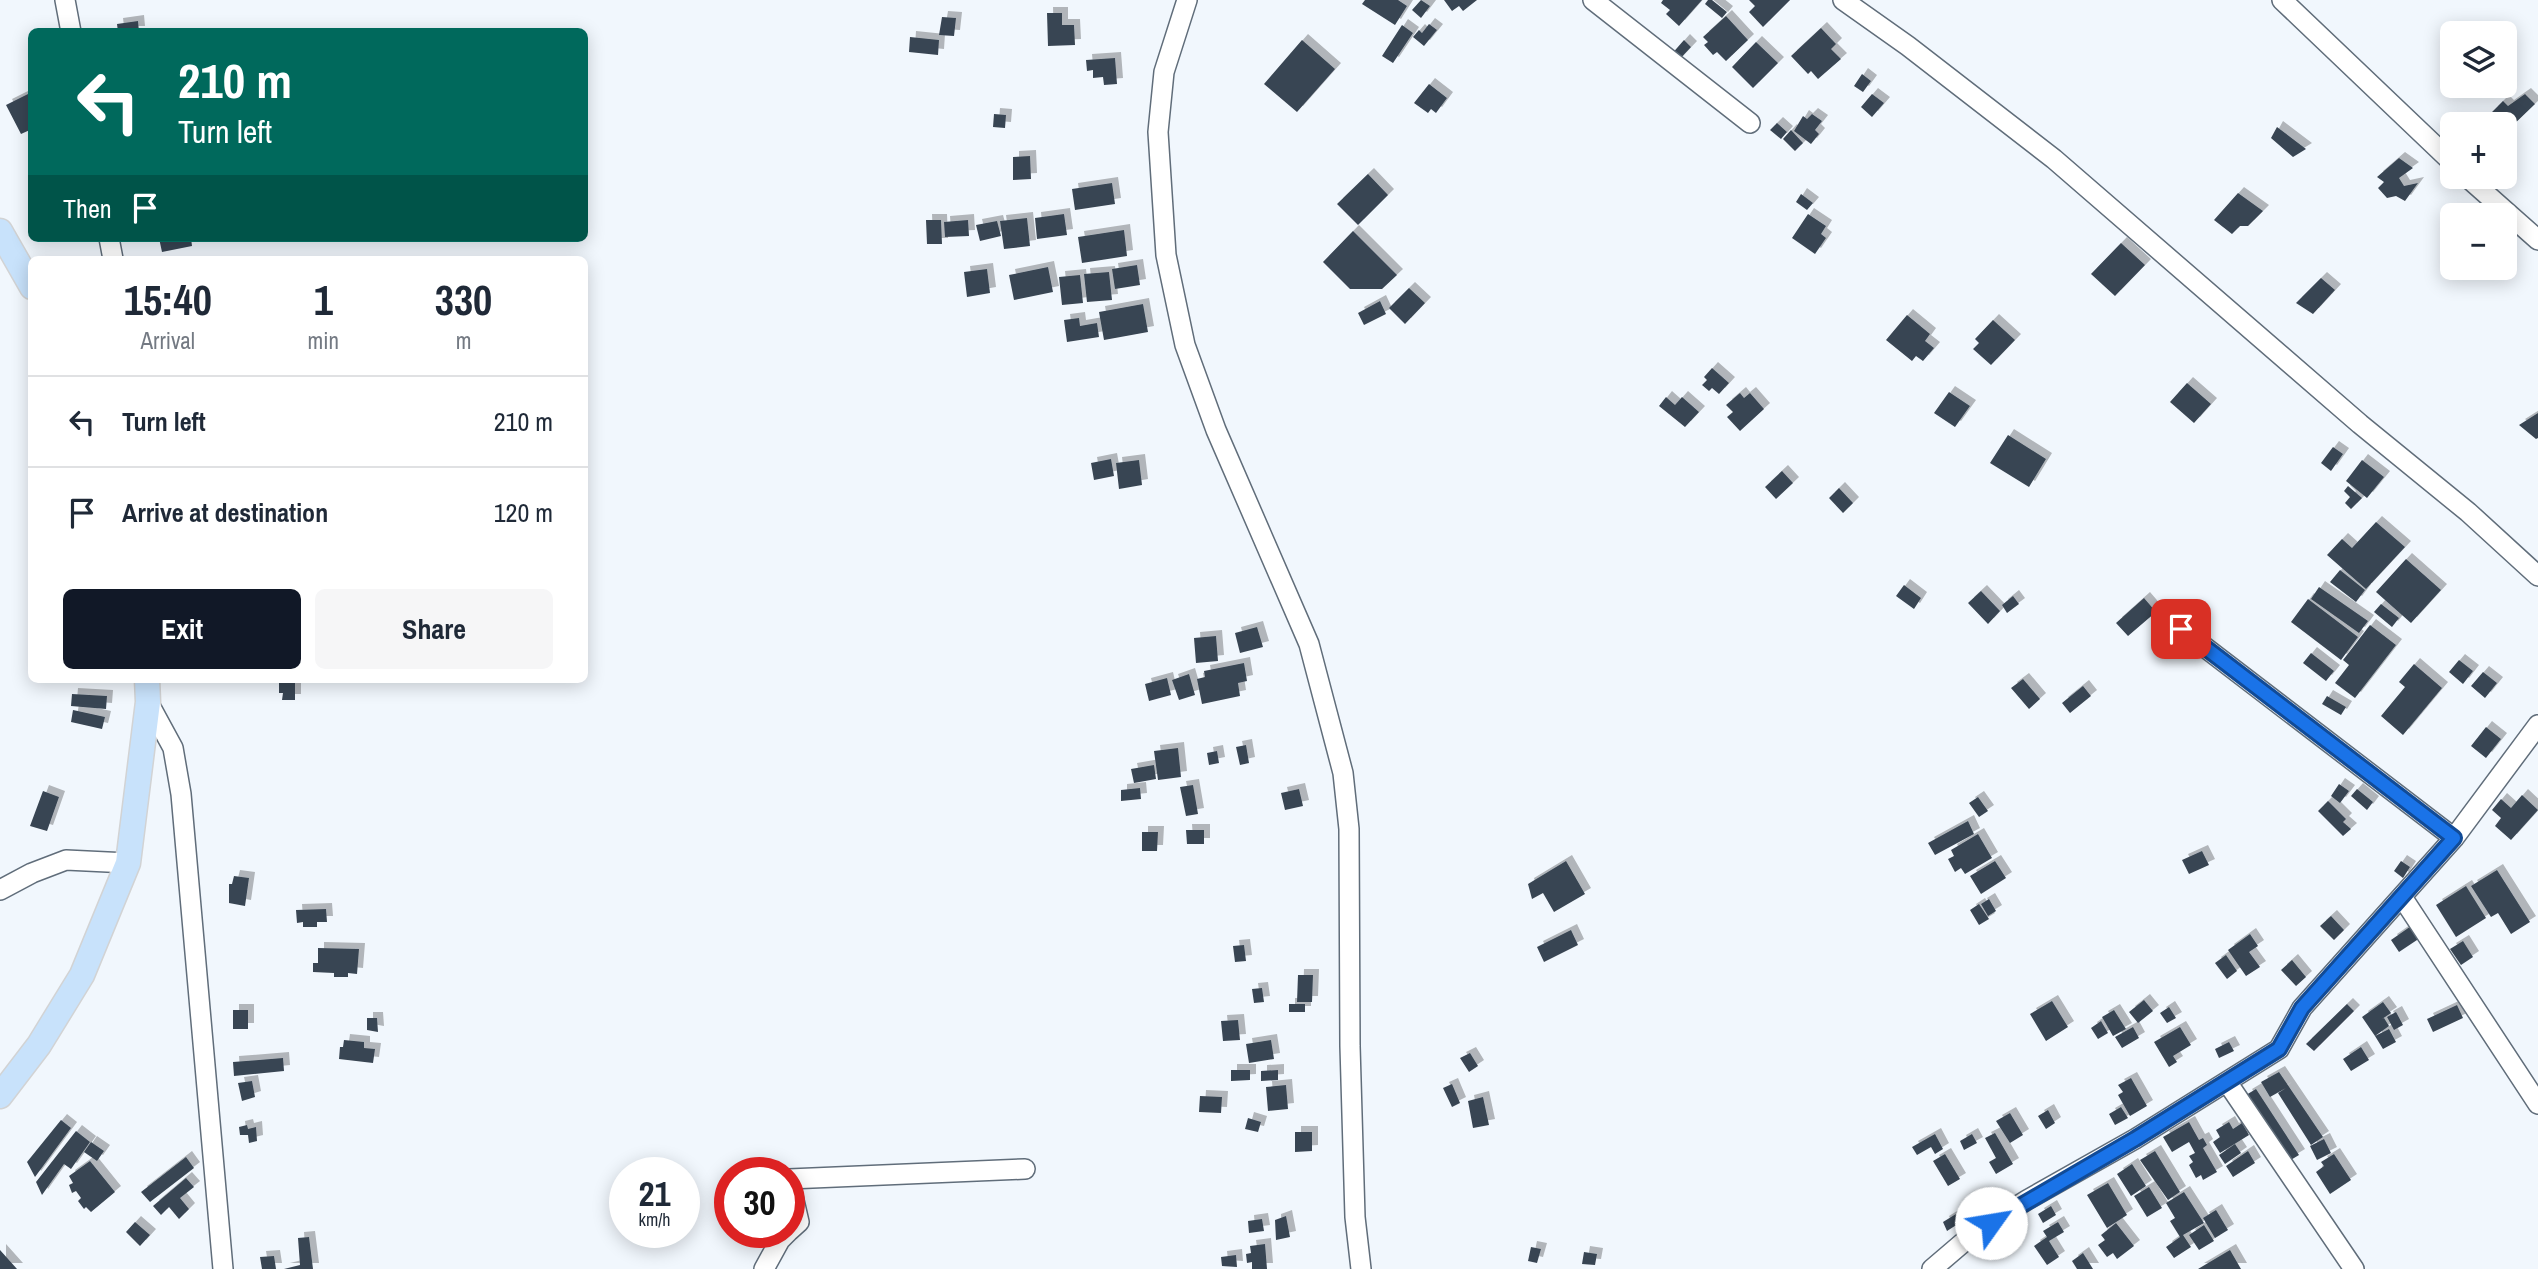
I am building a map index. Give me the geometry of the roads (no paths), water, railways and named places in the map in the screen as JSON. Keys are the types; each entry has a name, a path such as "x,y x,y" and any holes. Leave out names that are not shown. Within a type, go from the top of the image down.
{"main road":[{"path":"0,232 28,280"},
{"path":"0,1096 40,1045 82,975 128,863 147,690"}],"street":[{"path":"65,0 70,28"},
{"path":"1187,0 1164,72 1158,132 1166,255 1185,345 1216,430 1308,644 1343,773 1349,829 1350,1046 1355,1217 1361,1269"},
{"path":"1593,0 1750,123"},
{"path":"1843,0 1908,46 2054,159 2360,424 2468,512 2538,576"},
{"path":"2282,0 2440,151"},
{"path":"2481,189 2538,240"},
{"path":"2181,629 2454,838"},
{"path":"147,690 173,748 181,794 223,1269"},
{"path":"1932,1269 1973,1234 2279,1049 2302,1008 2454,838 2538,725"},
{"path":"0,890 32,873 66,860 128,863"},
{"path":"2402,897 2538,1104"},
{"path":"2227,1082 2354,1269"},
{"path":"805,1178 1025,1169"},
{"path":"764,1269 776,1248"}]}
